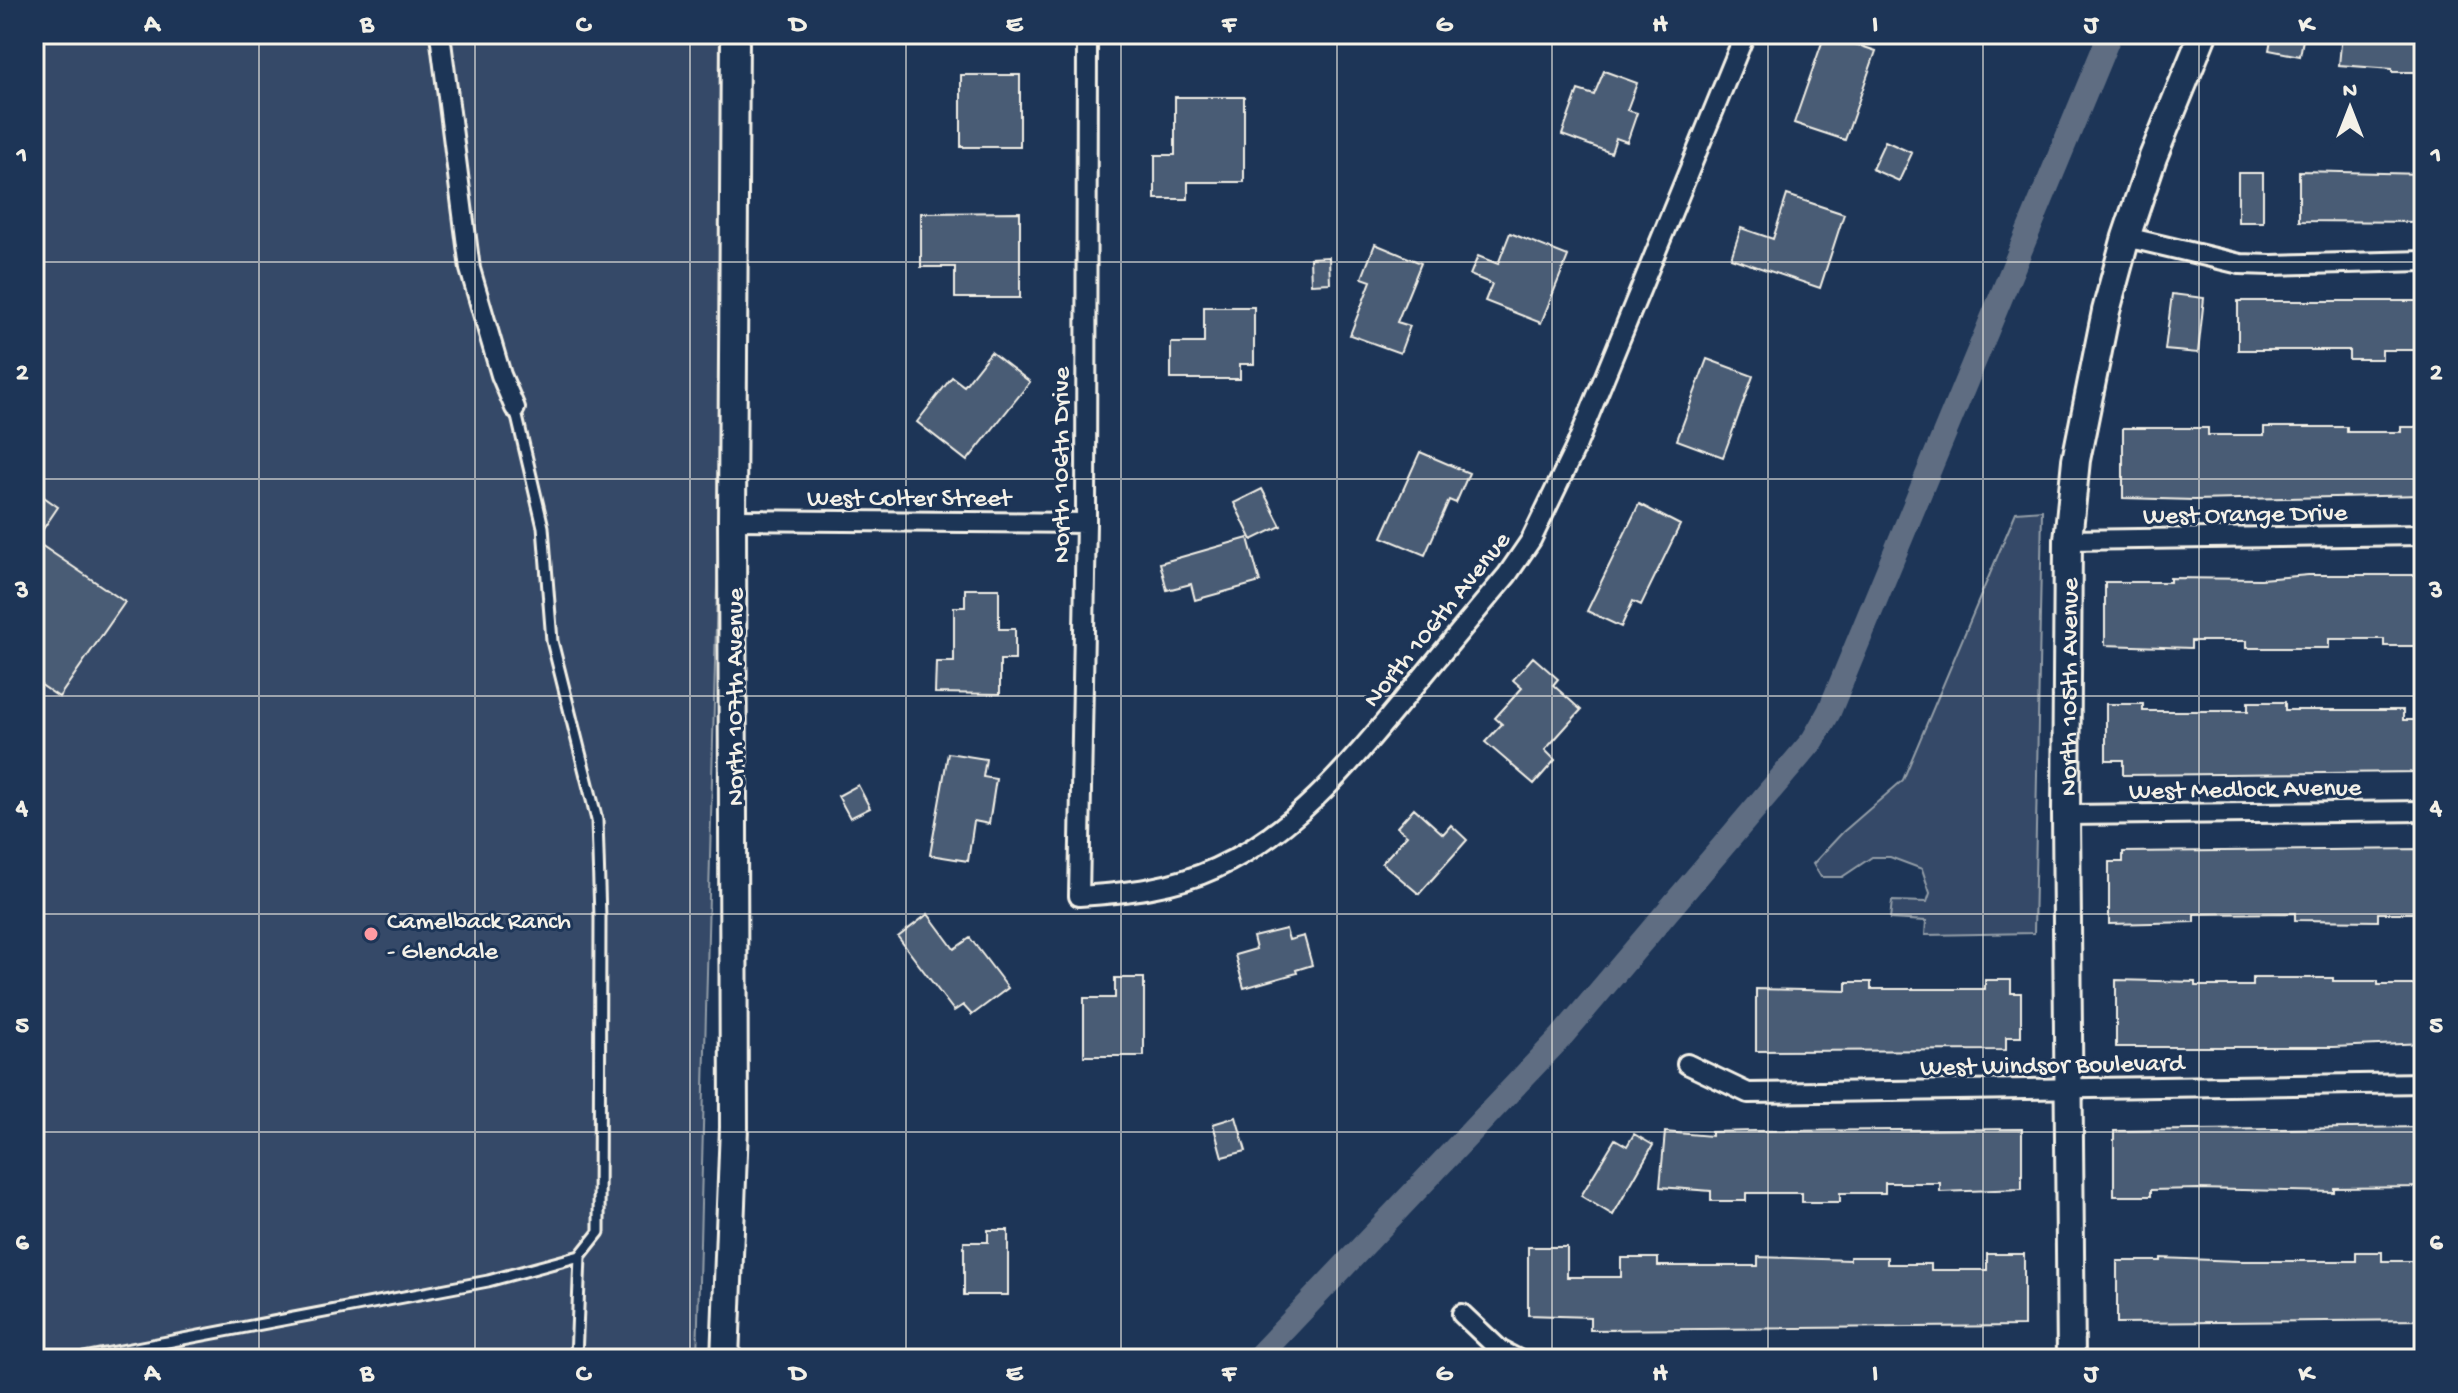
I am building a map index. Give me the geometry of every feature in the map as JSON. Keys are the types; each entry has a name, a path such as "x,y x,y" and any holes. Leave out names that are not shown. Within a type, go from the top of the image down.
{"street":[{"path":"440,34 470,269 501,375 515,408"},
{"name":"North 107th Avenue","path":"725,1359 734,1127 732,520 735,34"},
{"name":"North 106th Drive","path":"1079,896 1086,523 1087,34"},
{"name":"North 106th Avenue","path":"1079,896 1123,893 1168,885 1216,869 1265,840 1298,814 1338,775 1507,575 1531,540 1575,449 1745,34"},
{"name":"North 105th Avenue","path":"2071,1359 2066,815 2068,540 2076,460 2088,395 2126,237 2153,157 2203,34"},
{"path":"2126,237 2240,264 2424,261"},
{"name":"West Colter Street","path":"732,520 1086,523"},
{"name":"West Orange Drive","path":"2068,540 2424,535"},
{"name":"West Medlock Avenue","path":"2066,815 2424,811"},
{"name":"West Windsor Boulevard","path":"1687,1064 1748,1093 2424,1083"},
{"path":"1462,1314 1500,1350 1517,1359"}],"lane":[{"path":"515,408 543,527 552,641 597,820 600,918 599,1232 580,1256 576,1359"},
{"path":"78,1359 125,1355 488,1281 580,1256"}],"shaded area":[{"name":"Camelback Ranch - Glendale","path":"34,34 720,34 719,509 697,1359 34,1359"},
{"path":"2042,510 2034,933 1925,935 1926,921 1890,919 1892,901 1927,902 1930,893 1922,869 1890,857 1872,857 1842,877 1821,877 1813,864 1843,832 1903,780 2016,512"}],"building":[{"path":"1825,34 1876,51 1845,140 1794,123"},
{"path":"2272,34 2304,34 2300,56 2269,50"},
{"path":"2342,34 2424,34 2424,72 2392,72 2392,69 2339,65"},
{"path":"1604,71 1637,83 1627,110 1637,113 1627,142 1616,138 1611,153 1562,135 1578,90 1594,95"},
{"path":"961,75 1020,75 1020,147 961,147"},
{"path":"1175,97 1244,97 1244,182 1188,182 1188,199 1155,199 1155,155 1175,155"},
{"path":"1885,141 1912,153 1899,181 1872,169"},
{"path":"2299,171 2424,174 2424,222 2299,221"},
{"path":"2238,173 2263,173 2263,222 2238,222"},
{"path":"1787,195 1844,214 1820,288 1731,258 1741,228 1773,239"},
{"path":"1020,212 1020,298 955,298 955,267 921,267 921,213"},
{"path":"1510,233 1568,256 1541,323 1485,301 1492,284 1470,275 1478,256 1498,264"},
{"path":"1375,244 1421,263 1397,322 1410,326 1400,353 1350,335 1371,281 1362,278"},
{"path":"1329,257 1330,283 1311,284 1310,258"},
{"path":"2172,294 2204,298 2198,353 2165,350"},
{"path":"2238,301 2424,301 2424,350 2382,350 2382,359 2349,359 2349,350 2238,350"},
{"path":"1204,307 1254,307 1254,364 1240,364 1240,379 1171,379 1171,343 1204,343"},
{"path":"991,352 1030,382 967,461 917,422 952,377 964,386"},
{"path":"1707,359 1753,376 1723,457 1677,440"},
{"path":"2264,427 2347,427 2347,432 2401,432 2401,427 2424,427 2424,495 2194,500 2123,498 2123,428 2208,428 2208,435 2264,435"},
{"path":"1420,452 1469,473 1456,503 1449,500 1425,555 1382,537"},
{"path":"1262,489 1281,526 1252,540 1234,503"},
{"path":"34,490 58,507 35,541 125,602 59,697 34,680"},
{"path":"1639,504 1680,525 1641,605 1633,601 1621,627 1587,611"},
{"path":"1248,538 1260,582 1195,600 1191,584 1167,590 1160,563"},
{"path":"2308,575 2422,575 2422,646 2384,646 2384,639 2329,639 2329,648 2246,648 2246,641 2191,641 2191,648 2105,645 2105,582"},
{"path":"965,589 999,589 999,629 1015,629 1015,660 1000,660 1000,694 935,693 936,662 954,662 954,607 965,607"},
{"path":"1533,657 1558,679 1553,685 1581,710 1545,750 1555,760 1534,784 1485,742 1502,724 1495,718 1522,688 1513,680"},
{"path":"2248,702 2285,702 2285,710 2403,710 2403,720 2422,720 2422,772 2123,775 2123,760 2106,760 2106,704 2143,704 2143,711 2248,711"},
{"path":"948,753 986,759 983,777 996,779 989,824 974,821 968,861 930,855"},
{"path":"858,785 870,808 850,818 838,796"},
{"path":"1414,808 1443,834 1451,825 1467,840 1419,894 1382,863 1407,835 1397,827"},
{"path":"2423,849 2423,913 2378,913 2378,921 2295,920 2295,913 2194,914 2194,922 2109,924 2109,862 2123,862 2123,852"},
{"path":"928,914 954,949 970,938 1008,988 972,1015 963,1005 954,1011 898,937"},
{"path":"1286,929 1289,940 1304,936 1312,965 1296,970 1297,973 1244,988 1235,955 1256,949 1253,937"},
{"path":"1115,978 1144,978 1144,1056 1084,1056 1084,998 1115,998"},
{"path":"2253,978 2333,978 2333,981 2378,981 2378,985 2424,985 2424,1043 2333,1047 2116,1047 2116,980 2195,982 2195,986 2253,986"},
{"path":"1985,980 2011,980 2011,993 2021,993 2021,1037 2006,1037 2006,1050 1756,1051 1756,989 1847,991 1847,982 1871,982 1871,989 1985,989"},
{"path":"1236,1117 1246,1151 1222,1157 1213,1124"},
{"path":"2424,1127 2424,1187 2334,1188 2334,1192 2151,1190 2151,1196 2114,1196 2114,1131"},
{"path":"2022,1129 2022,1189 1940,1192 1940,1183 1885,1183 1885,1193 1840,1193 1840,1202 1802,1202 1802,1193 1746,1193 1746,1201 1711,1201 1711,1191 1660,1187 1665,1132 1711,1136 1711,1132"},
{"path":"1634,1134 1653,1145 1613,1215 1581,1196 1615,1139 1627,1146"},
{"path":"988,1230 1008,1230 1008,1295 964,1295 964,1242 988,1242"},
{"path":"1528,1247 1567,1247 1567,1277 1621,1277 1621,1258 1658,1258 1658,1266 1758,1266 1758,1257 1850,1260 1850,1257 1887,1257 1887,1264 1931,1264 1931,1270 1987,1270 1987,1254 2024,1254 2024,1326 1590,1330 1590,1317 1528,1315"},
{"path":"2356,1252 2382,1252 2382,1261 2424,1261 2424,1320 2117,1323 2117,1261 2161,1261 2161,1258 2356,1261"}],"waterway":[{"path":"1256,1359 1561,1037 1813,740 1829,712 2110,34"}],"place":[{"name":"Camelback Ranch - Glendale","path":"371,934"}]}
